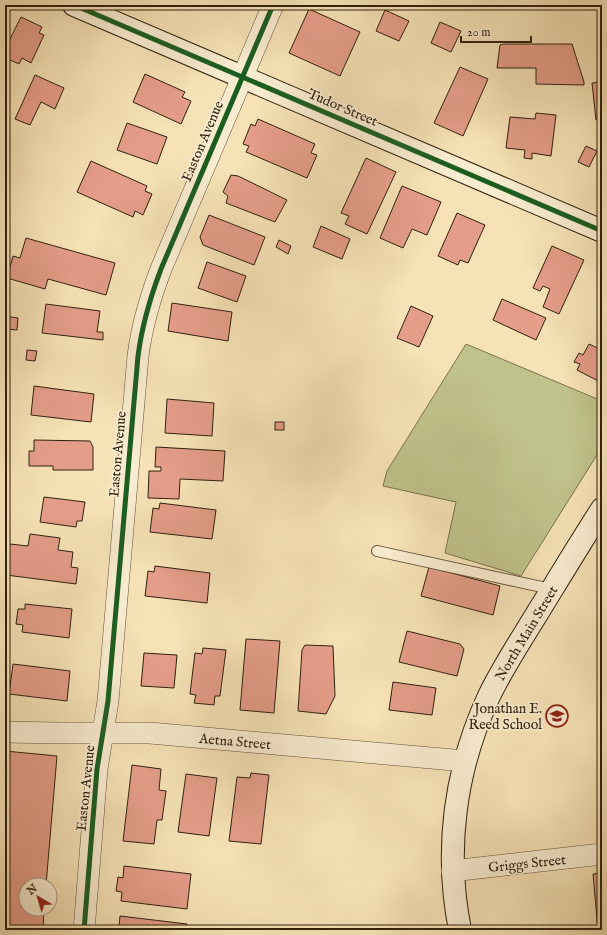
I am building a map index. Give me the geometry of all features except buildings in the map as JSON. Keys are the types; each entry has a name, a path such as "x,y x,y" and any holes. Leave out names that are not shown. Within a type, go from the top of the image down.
{"street":[{"name":"Tudor Street","path":"74,5 602,231"},
{"name":"Easton Avenue","path":"84,930 96,781 108,701 141,333 161,269 273,5"},
{"name":"North Main Street","path":"460,930 452,871 457,795 465,761 480,718 504,668 551,589 602,509"},
{"name":"Aetna Street","path":"5,732 150,733 465,761"},
{"name":"Griggs Street","path":"452,871 602,854"}],"lane":[{"path":"377,551 551,589"}],"green space":[{"path":"466,344 602,401 602,447 521,576 445,553 456,502 383,486 387,471"}],"cycle path":[{"path":"74,5 602,231"},
{"path":"84,930 97,769 108,701 138,356 144,322 161,269 273,5"}],"place":[{"name":"Jonathan E. Reed School","path":"557,716"}]}
